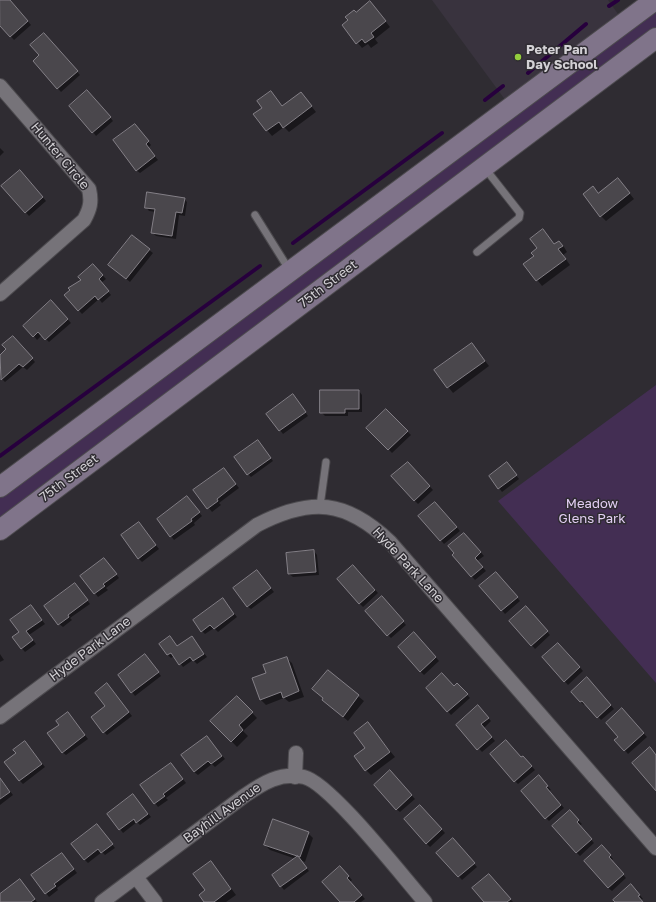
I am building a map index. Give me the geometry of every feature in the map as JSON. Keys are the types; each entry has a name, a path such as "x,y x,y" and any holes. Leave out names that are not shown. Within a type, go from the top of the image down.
{"main road":[{"path":"0,487 655,0"},
{"name":"75th Street","path":"0,530 656,38"}],"street":[{"name":"Hunter Circle","path":"0,86 89,189 91,199 90,209 84,220 0,294"},
{"name":"Hyde Park Lane","path":"0,717 257,525 277,515 294,509 320,506 345,511 363,520 390,542 656,848"},
{"path":"295,777 296,753"},
{"name":"Bayhill Avenue","path":"102,902 264,782 279,777 295,777 312,781 333,797 425,902"},
{"path":"136,877 155,902"}],"lane":[{"path":"477,252 519,218 520,213 484,167"},
{"path":"255,215 290,271"},
{"path":"320,506 326,462"}],"shaded area":[{"name":"Peter Pan Day School","path":"432,0 608,0 618,14 506,101"}],"green space":[{"path":"656,10 656,27 0,519 0,498"},
{"name":"Meadow Glens Park","path":"656,385 656,683 498,501"}],"building":[{"path":"0,0 10,0 28,21 10,37 0,26"},
{"path":"370,1 386,21 371,33 374,37 365,43 362,39 356,44 342,25 348,20 345,17 354,10 356,12"},
{"path":"44,33 78,71 57,89 33,61 39,55 30,45"},
{"path":"87,90 111,117 92,133 69,106"},
{"path":"271,91 282,106 301,92 312,106 283,128 279,122 266,131 253,114 262,108 257,101"},
{"path":"135,124 149,141 146,144 155,156 136,171 113,140"},
{"path":"20,170 43,197 25,213 1,186"},
{"path":"618,178 630,193 600,217 583,194 593,186 598,193"},
{"path":"147,192 185,198 182,213 176,212 172,236 151,233 155,209 145,208"},
{"path":"543,229 554,244 559,241 563,246 558,249 566,259 536,281 523,264 534,256 531,253 537,248 530,239"},
{"path":"132,235 150,249 126,279 108,265"},
{"path":"93,264 103,275 99,279 109,291 98,300 95,296 78,311 64,295 70,290 68,288 81,280 78,277"},
{"path":"51,300 68,319 45,340 38,332 33,337 23,326"},
{"path":"13,336 33,358 23,367 19,364 1,380 0,355 6,349 2,345"},
{"path":"472,343 485,361 447,388 434,370"},
{"path":"320,390 359,390 359,409 345,409 345,413 320,413"},
{"path":"293,394 306,412 279,431 266,414"},
{"path":"386,409 408,431 388,450 366,428"},
{"path":"258,440 271,458 247,475 234,457"},
{"path":"408,462 430,486 414,501 391,476"},
{"path":"507,462 517,475 498,489 489,476"},
{"path":"224,468 236,484 207,509 193,490"},
{"path":"187,496 200,512 191,519 192,521 170,537 157,519"},
{"path":"435,502 457,527 440,541 418,516"},
{"path":"139,522 156,545 138,559 121,535"},
{"path":"464,533 481,552 475,558 483,567 471,577 452,555 454,553 448,546"},
{"path":"314,550 316,572 288,574 286,553"},
{"path":"104,558 117,574 103,584 105,586 94,594 80,576"},
{"path":"353,565 375,590 359,604 337,579"},
{"path":"257,570 271,588 247,607 233,588"},
{"path":"496,572 518,597 501,611 479,586"},
{"path":"75,583 88,600 68,615 69,617 58,625 44,606"},
{"path":"382,596 404,621 387,636 365,611"},
{"path":"223,598 234,614 214,629 210,625 201,632 193,620"},
{"path":"31,605 42,620 26,631 33,640 21,649 12,637 19,632 10,620"},
{"path":"526,606 548,631 531,646 509,621"},
{"path":"414,632 436,657 420,672 398,647"},
{"path":"170,636 177,646 192,636 204,654 193,661 190,657 179,665 171,653 167,655 159,644"},
{"path":"558,643 580,667 564,682 542,657"},
{"path":"145,654 159,672 131,693 118,675"},
{"path":"287,657 299,691 283,698 281,692 260,700 252,678 266,673 263,665"},
{"path":"328,670 359,695 343,717 322,700 323,698 312,689"},
{"path":"442,673 454,686 457,683 468,694 447,712 426,688"},
{"path":"587,677 611,705 597,718 582,701 580,702 571,692"},
{"path":"107,683 129,712 103,733 91,717 105,706 95,693"},
{"path":"237,696 253,712 239,725 243,730 231,742 210,721"},
{"path":"478,705 489,718 481,724 492,737 477,750 456,725"},
{"path":"622,708 644,733 624,751 614,740 618,737 606,723"},
{"path":"68,712 85,735 62,753 47,733 59,725 56,721"},
{"path":"368,722 390,752 365,771 354,756 365,748 354,733"},
{"path":"207,736 222,756 211,764 208,761 194,772 181,755"},
{"path":"506,740 521,757 523,756 532,766 514,782 490,754"},
{"path":"25,741 42,764 19,781 4,762 16,753 13,750"},
{"path":"650,747 656,755 656,791 632,763"},
{"path":"171,763 183,779 163,794 165,796 154,804 140,785"},
{"path":"390,770 412,795 396,810 374,785"},
{"path":"539,775 548,786 546,787 561,805 545,819 521,791"},
{"path":"0,778 10,792 0,799"},
{"path":"133,794 148,814 136,823 134,819 119,830 107,814"},
{"path":"420,805 442,829 426,844 404,819"},
{"path":"570,810 579,820 577,822 592,839 576,853 552,826"},
{"path":"273,819 309,832 300,857 264,845"},
{"path":"97,824 113,844 101,853 98,849 84,860 71,844"},
{"path":"453,838 475,863 458,877 436,853"},
{"path":"602,845 611,855 609,857 624,874 608,888 584,861"},
{"path":"62,853 74,869 54,884 56,886 45,894 31,875"},
{"path":"298,856 307,868 280,887 272,875"},
{"path":"211,861 231,889 214,902 204,902 199,895 205,890 193,874"},
{"path":"340,866 349,876 347,878 362,895 354,902 340,902 322,882"},
{"path":"489,874 511,899 507,902 484,902 472,888"},
{"path":"20,879 35,899 31,902 0,902 0,894"},
{"path":"631,884 640,895 638,896 643,902 615,902 613,900"}],"waterway":[{"path":"609,6 618,0"},
{"path":"528,73 586,24"},
{"path":"485,100 503,86"},
{"path":"293,243 442,133"},
{"path":"0,456 260,266"}],"place":[{"name":"Peter Pan Day School","path":"518,57"}]}
